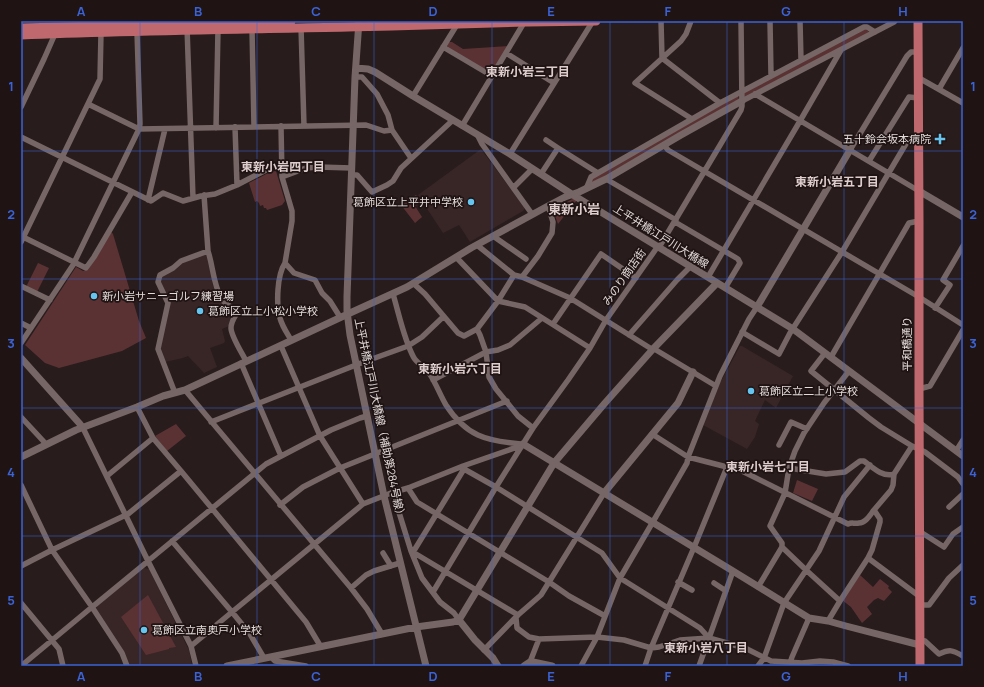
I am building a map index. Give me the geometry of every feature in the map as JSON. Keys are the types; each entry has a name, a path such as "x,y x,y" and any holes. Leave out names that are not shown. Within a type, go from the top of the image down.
{"main road":[{"path":"21,28 45,24 137,26 291,21"},
{"path":"187,25 218,29 252,29 359,24 392,26 528,21 596,21"},
{"name":"平和橋通り","path":"918,21 919,423 916,448 919,532 920,666"},
{"path":"21,35 101,33 137,26"}],"street":[{"path":"462,126 506,53 528,21"},
{"path":"510,154 593,21"},
{"path":"661,21 662,58"},
{"path":"691,21 684,37 677,45 635,83 692,119"},
{"path":"741,21 742,101"},
{"path":"770,21 771,76"},
{"path":"800,21 801,60"},
{"path":"21,457 83,428 137,408 163,396 185,390 414,284 456,257 532,214 565,197 573,195 606,179 742,101 895,21"},
{"path":"413,96 458,23"},
{"path":"356,68 359,24"},
{"path":"187,25 193,198"},
{"path":"21,343 73,265 139,129 137,26"},
{"path":"301,27 304,126"},
{"path":"586,189 591,177 741,91 864,27 867,27 875,32"},
{"path":"216,128 218,29"},
{"path":"252,29 254,127"},
{"path":"101,33 100,79 22,239 86,268 132,192"},
{"path":"21,107 55,34"},
{"path":"443,47 492,76"},
{"path":"939,89 963,48"},
{"path":"708,277 841,50"},
{"path":"581,666 597,637 620,578 687,463 720,376 752,312 907,56 911,52 918,52"},
{"path":"506,53 554,83"},
{"path":"662,58 720,103"},
{"name":"上平井橋江戸川大橋線（補助第284号線）","path":"356,68 347,314 350,335 384,496 426,666"},
{"name":"上平井橋江戸川大橋線","path":"356,68 368,69 375,72 793,329 963,456"},
{"path":"355,77 362,77 377,94 388,115 392,130 411,158"},
{"path":"919,78 963,103"},
{"path":"755,94 963,217"},
{"path":"869,161 909,97 919,98"},
{"name":"みのり商店街","path":"432,592 533,428 590,348 606,320 656,248 662,244 741,110 742,101"},
{"path":"88,104 139,129 366,125 384,130 392,130"},
{"path":"282,177 306,168 318,167 352,171 372,192 387,185 393,180 401,168 411,158 453,120"},
{"path":"281,126 282,177 292,211 292,221 285,263 280,278 278,302 280,317 291,340"},
{"path":"235,127 237,185"},
{"path":"148,200 165,129"},
{"path":"478,136 482,144 532,214"},
{"path":"21,137 151,201 163,193 183,201 204,195 215,194 237,185 268,169 273,167 281,167"},
{"path":"742,332 779,354 910,139 919,138"},
{"path":"546,140 598,173"},
{"path":"664,145 668,150 704,172 842,252 963,325"},
{"path":"541,174 558,148"},
{"path":"514,187 532,169"},
{"path":"606,179 738,259 740,263 725,288"},
{"path":"204,195 208,251 215,284 221,299 234,308 237,313 232,322 232,334 244,362 258,403 282,456"},
{"path":"522,277 538,256 552,233 553,222 548,206"},
{"path":"919,221 909,223 828,355 811,371 869,418 916,448 925,452 962,479"},
{"path":"494,236 526,259"},
{"path":"477,245 514,274 570,298 629,335 716,386"},
{"path":"935,308 950,284 943,280 963,246"},
{"path":"175,393 158,349 168,303 158,282 160,275 173,268 181,261 208,251"},
{"path":"553,324 601,254 636,278"},
{"path":"456,257 498,301 525,307 590,348"},
{"path":"285,263 294,273 315,280 340,317"},
{"path":"629,335 690,266"},
{"path":"414,284 425,294 458,333 464,336 477,329 498,301 514,274"},
{"path":"227,666 416,627 459,620 554,463 653,349 716,283"},
{"path":"21,286 50,300"},
{"path":"393,294 408,346 415,360 428,371 446,405 457,421 467,429 490,440 503,443 523,444 810,618 920,643 925,641 939,654 952,650 963,656"},
{"path":"211,422 356,364 408,346 422,337 443,317"},
{"path":"433,380 486,352 498,350 510,345 542,318"},
{"path":"21,323 31,328"},
{"path":"477,329 486,352 489,377 496,389 518,416 533,428"},
{"path":"919,389 930,386 963,330"},
{"path":"281,346 320,436 363,504"},
{"path":"21,358 83,428 191,646 196,666"},
{"path":"840,601 782,547 782,543 770,526 785,493 789,468 795,451 807,429 849,371"},
{"path":"484,650 541,595 604,493 678,403 693,372"},
{"path":"185,390 351,588 367,608 382,634"},
{"path":"280,505 303,486 340,468 507,401"},
{"path":"137,408 153,438 306,622 321,647"},
{"path":"21,666 266,464 331,430 367,416"},
{"path":"21,417 46,444"},
{"path":"779,445 792,422 807,429"},
{"path":"652,434 688,457 727,467 738,468 848,524 860,524 866,521 891,490 894,474 916,448"},
{"path":"107,476 153,438"},
{"path":"956,451 963,440"},
{"path":"191,646 363,504 463,468 523,444"},
{"path":"789,468 826,474 845,472 860,461 864,461 874,469 884,474 894,474"},
{"path":"758,666 764,658 784,603 819,552 844,497 870,465"},
{"path":"645,666 650,648 727,467"},
{"path":"463,468 602,553 620,578 700,628 709,638"},
{"path":"412,551 415,549 437,514 463,468"},
{"path":"21,566 126,516 181,471"},
{"path":"21,485 52,550 122,653 127,666"},
{"path":"408,488 417,502 549,582 569,596 605,616"},
{"path":"394,493 422,578 440,602 454,613 475,640 493,658 498,666"},
{"path":"950,507 963,494"},
{"path":"828,621 872,550 880,522 880,519 874,510"},
{"path":"919,532 944,547 952,534 963,527"},
{"path":"172,541 232,612 268,658 275,661 306,666"},
{"path":"758,587 782,547"},
{"path":"412,551 477,590 517,617"},
{"path":"383,553 391,566"},
{"path":"868,558 920,601 929,605 948,578 963,565"},
{"path":"351,588 366,575 400,563"},
{"path":"699,666 733,571"},
{"path":"678,582 692,590"},
{"path":"714,583 726,591"},
{"path":"21,602 59,649 63,666"},
{"path":"517,617 516,628 529,637 539,639 597,637 624,640 650,648 659,647 680,640 709,638 745,648 770,660 789,664 833,662 848,666"},
{"path":"789,664 810,618"},
{"path":"527,664 539,639"},
{"path":"527,664 536,662 552,666"}],"shaded area":[{"path":"865,29 871,33 744,97 744,91"},
{"path":"449,42 452,42 463,49 509,46 492,76 448,48 447,45"},
{"path":"738,96 739,99 737,101 590,184 593,178"},
{"name":"葛飾区立上平井中学校","path":"481,149 525,208 523,211 470,242 459,225 443,233 418,195"},
{"path":"272,171 276,171 285,201 282,205 267,210 263,205 260,206 257,201 255,202 249,183"},
{"path":"416,195 421,203 415,206 422,217 415,223 401,205 405,199"},
{"path":"574,198 577,200 558,224 553,210"},
{"name":"新小岩サニーゴルフ練習場","path":"111,232 113,234 139,321 146,338 122,351 59,368 45,363 25,345 76,267 83,271 88,270"},
{"name":"葛飾区立上小松小学校","path":"205,253 209,258 213,286 220,300 234,313 229,326 222,329 225,341 224,343 210,348 217,367 204,373 188,356 165,362 160,349 170,303 159,283 161,276 181,263"},
{"path":"38,263 49,268 37,292 26,287"},
{"name":"葛飾区立二上小学校","path":"740,346 793,376 776,408 765,400 755,421 759,424 755,437 747,449 703,425 720,383"},
{"path":"176,424 186,436 167,451 155,436"},
{"path":"797,480 818,489 812,501 793,493"},
{"name":"葛飾区立南奥戸小学校","path":"144,568 149,569 189,650 191,666 129,666 96,609 97,606"},
{"path":"860,575 873,587 880,579 889,586 888,588 892,592 884,601 878,598 867,607 872,614 862,623 851,607 842,600"},
{"path":"148,595 176,647 146,655 121,617"}],"place":[{"name":"五十鈴会坂本病院","path":"940,139"},
{"name":"葛飾区立上平井中学校","path":"471,202"},
{"name":"新小岩サニーゴルフ練習場","path":"94,296"},
{"name":"葛飾区立上小松小学校","path":"200,311"},
{"name":"葛飾区立二上小学校","path":"751,391"},
{"name":"葛飾区立南奥戸小学校","path":"144,630"}],"district":[{"name":"東新小岩三丁目","path":"528,72"},
{"name":"東新小岩四丁目","path":"283,167"},
{"name":"東新小岩五丁目","path":"837,182"},
{"name":"東新小岩","path":"574,209"},
{"name":"東新小岩六丁目","path":"460,369"},
{"name":"東新小岩七丁目","path":"768,467"},
{"name":"東新小岩八丁目","path":"706,648"}]}
